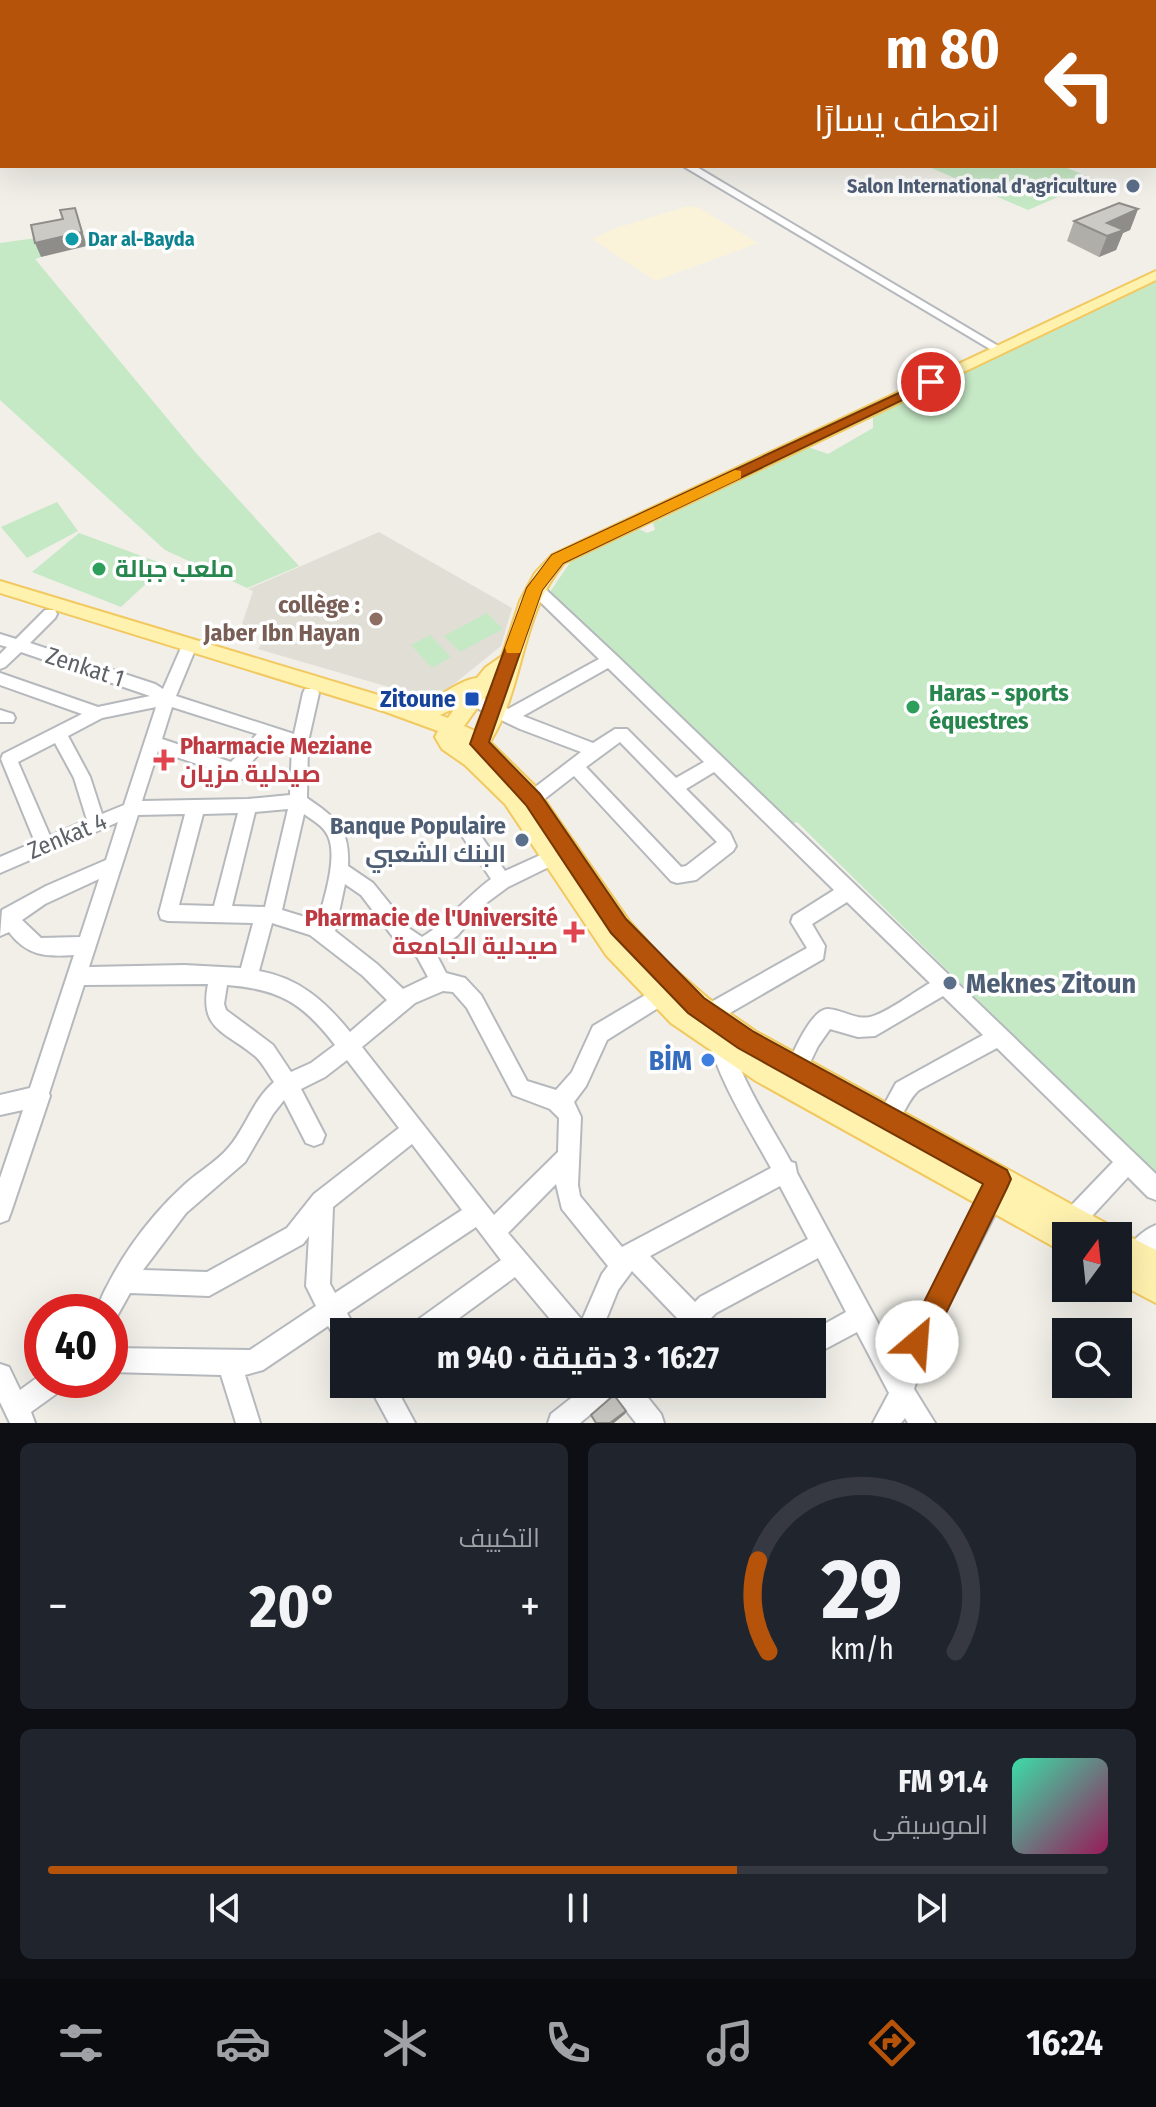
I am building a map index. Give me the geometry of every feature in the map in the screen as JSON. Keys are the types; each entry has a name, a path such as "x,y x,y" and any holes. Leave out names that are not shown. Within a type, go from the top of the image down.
{"main road":[{"path":"474,750 501,713 509,661 535,588 550,566 566,554 1156,275"},
{"path":"0,587 311,693 447,734"},
{"path":"0,599 419,715 474,750 527,804 618,926 719,1034 797,1068 888,1118 995,1188"},
{"path":"447,734 467,696 509,661"},
{"path":"419,715 467,696"},
{"path":"527,804 553,857 608,938 659,997 719,1034 1057,1222"},
{"path":"1137,1254 1156,1288"}],"street":[{"path":"691,168 999,350"},
{"path":"535,588 1156,1189"},
{"path":"0,663 50,614"},
{"name":"Zenkat 1","path":"0,639 149,688 167,699 300,742"},
{"path":"0,1212 167,699 187,650"},
{"path":"501,713 611,659"},
{"path":"0,679 98,713"},
{"path":"248,977 298,801 300,742 311,693"},
{"path":"467,696 593,750"},
{"path":"45,844 5,760 98,713 167,699"},
{"path":"234,769 269,732"},
{"path":"527,804 593,750 621,733 727,843 725,850 690,874 681,876 674,873 576,767"},
{"path":"58,734 82,777 96,823"},
{"path":"153,743 261,778"},
{"path":"675,787 716,763"},
{"path":"298,801 335,829 340,845 325,932"},
{"name":"Zenkat 4","path":"0,865 134,808 248,806 298,801"},
{"path":"196,806 168,913 268,915 325,932 400,1000"},
{"path":"221,914 248,806"},
{"path":"464,825 502,881"},
{"path":"422,947 450,930 479,898 502,881 553,857"},
{"path":"87,945 37,946 27,943 4,922 28,903 113,865"},
{"path":"338,869 367,889 403,935 422,947 440,981"},
{"path":"846,892 800,922 816,946 816,953 720,1008 717,1013 719,1034 732,1073 787,1171 902,1393 923,1423"},
{"path":"78,976 248,977 283,986 301,995 325,1016 351,1047 517,1262 565,1318"},
{"path":"219,976 214,1004 218,1016 266,1052 314,1135"},
{"path":"116,1294 190,1193 237,1155 266,1106 287,1084 320,1069 351,1047 400,1000 440,981 457,983 468,994 501,1048 520,1088 560,1102 570,1117 570,1201 686,1318"},
{"path":"797,1068 811,1039 826,1018 858,1027 875,1026 944,985"},
{"path":"560,1102 579,1079 600,1033 659,997"},
{"path":"888,1118 903,1090 912,1083 998,1037"},
{"path":"0,1105 40,1096"},
{"path":"123,1281 209,1284 295,1236 322,1202 413,1130"},
{"path":"494,1231 568,1157"},
{"path":"1076,1222 1128,1162"},
{"path":"595,1318 610,1282 626,1259 787,1171"},
{"path":"885,1423 895,1411 917,1342 995,1188"},
{"path":"322,1202 317,1279 335,1318"},
{"path":"128,1360 254,1361 479,1212"},
{"path":"700,1318 708,1305 823,1243"},
{"path":"439,1318 517,1262"},
{"path":"826,1336 861,1317"},
{"path":"229,1363 248,1423"},
{"path":"388,1398 403,1423"},
{"path":"560,1423 591,1398"},
{"path":"637,1398 652,1423"}],"shaded area":[{"name":"collège : Jaber Ibn Hayan","path":"379,532 512,608 501,646 444,692 423,697 258,649 266,637 240,630 253,591 248,589"}],"green space":[{"path":"932,168 1067,168 1097,180 1028,210"},
{"path":"36,238 41,257 35,259 196,453 299,566 247,588 165,550 0,400 0,243"},
{"name":"Haras - sports équestres","path":"1156,282 1156,1175 1008,1034 1010,1032 797,822 792,824 550,592 573,558 639,529 647,533 655,530 653,523 808,447 828,454 873,428 873,417"},
{"path":"57,502 78,531 27,558 1,527"},
{"name":"ملعب جبالة","path":"79,533 166,565 121,607 32,572"},
{"path":"487,613 503,629 460,652 444,636"},
{"path":"430,635 451,657 432,668 411,645"}],"sand":[{"path":"688,206 699,208 758,243 655,281 592,239 613,229"}],"building":[{"path":"1119,203 1138,209 1107,223 1124,230 1107,236 1074,221"},
{"path":"75,208 82,232 35,243 31,225 63,219 60,210"},
{"path":"611,1398 616,1398 626,1411 610,1423 596,1423 591,1415"}],"slow traffic":[{"path":"513,648 535,588 545,571 558,559 735,475"}],"place":[{"name":"Salon International d'agriculture","path":"1133,186"},
{"name":"Dar al-Bayda","path":"72,239"},
{"name":"ملعب جبالة","path":"99,569"},
{"name":"collège : Jaber Ibn Hayan","path":"376,619"},
{"name":"Zitoune","path":"472,699"},
{"name":"Haras - sports équestres","path":"913,707"},
{"name":"Pharmacie Meziane صيدلية مزيان","path":"164,760"},
{"name":"Banque Populaire البنك الشعبي","path":"522,840"},
{"name":"Pharmacie de l'Université صيدلية الجامعة","path":"574,932"},
{"name":"Meknes Zitoun","path":"950,983"},
{"name":"BİM","path":"708,1060"}],"route":[{"path":"917,1342 999,1179 746,1040 696,1006 618,926 533,799 479,744 494,710 535,588 545,571 558,559 931,382"}]}
